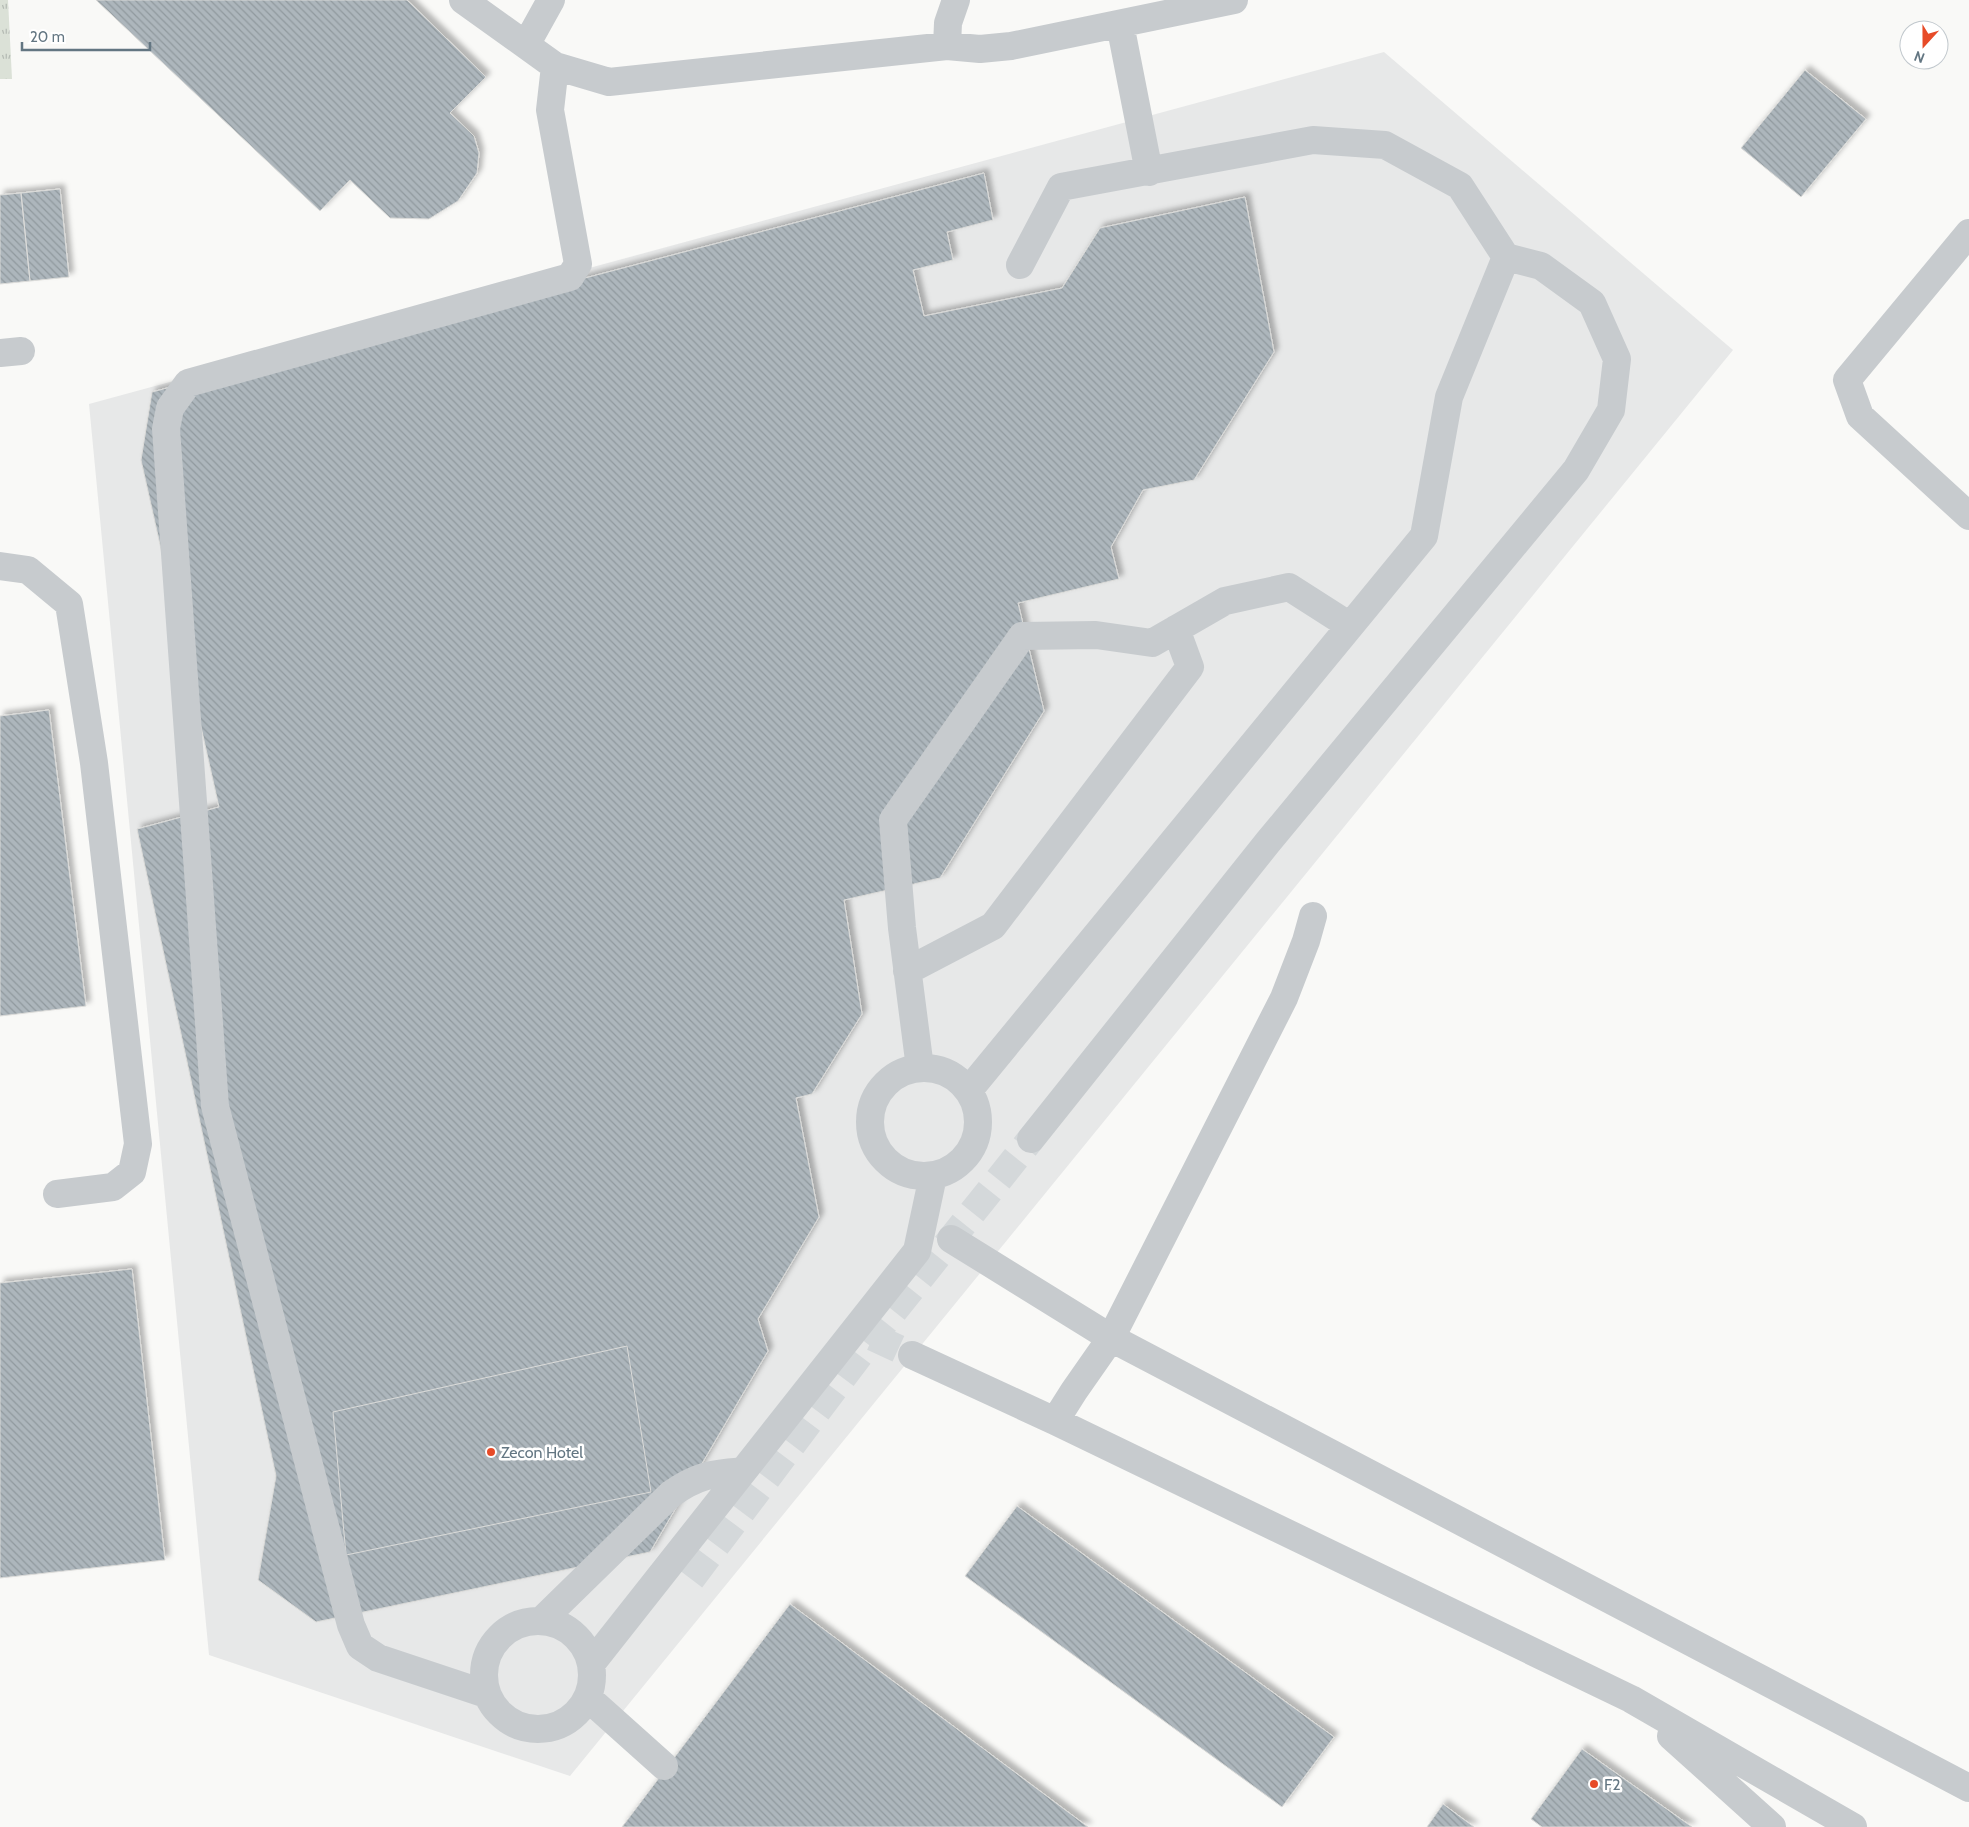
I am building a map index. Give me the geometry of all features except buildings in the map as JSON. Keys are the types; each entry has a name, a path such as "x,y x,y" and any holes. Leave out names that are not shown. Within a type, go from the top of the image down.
{"street":[{"path":"463,0 555,66 609,82 947,46 980,49 1011,46 1234,0"},
{"path":"526,45 551,0"},
{"path":"947,46 948,23 956,0"},
{"path":"1120,24 1149,172"},
{"path":"486,1694 378,1658 360,1646 351,1625 215,1106 166,428 170,408 188,383 570,276 578,264 550,110 555,66"},
{"path":"1020,264 1061,187 1314,140 1385,145 1460,186 1506,257 1541,266 1592,303 1617,359 1611,410 1576,470 1268,842 1032,1138"},
{"path":"1969,233 1847,380 1860,416 1969,516"},
{"path":"969,1090 1424,536 1449,396 1506,257"},
{"path":"0,566 28,570 70,604 94,763 138,1144 132,1172 114,1187 57,1194"},
{"path":"920,1068 902,928 893,820 1022,636 1096,635 1152,643 1226,602 1289,587 1350,626"},
{"path":"907,970 994,926 1190,667 1176,629"},
{"path":"1056,1421 1074,1391 1111,1338 1284,998 1306,941 1312,916"},
{"path":"920,1068 938,1070 956,1078 969,1090 977,1108 979,1126 974,1145 965,1160 949,1171 932,1176 915,1176 899,1171 885,1160 875,1146 870,1130 870,1113 876,1096 886,1083 902,1072 920,1068"},
{"path":"591,1664 917,1251 932,1176"},
{"path":"951,1239 1111,1338 1969,1788"},
{"path":"912,1354 1056,1421 1631,1699 1853,1827"},
{"path":"541,1621 671,1494 690,1480 711,1474 743,1471"},
{"path":"541,1621 558,1625 574,1634 584,1647 591,1664 593,1681 588,1698 578,1712 564,1723 546,1730 527,1729 509,1722 495,1709 486,1694 483,1675 487,1656 495,1641 508,1630 524,1623 541,1621"},
{"path":"588,1698 664,1766"},
{"path":"1631,1699 1772,1827"}],"shaded area":[{"path":"1384,52 1733,350 570,1776 209,1655 89,404"}],"green space":[{"path":"0,0 8,0 12,79 0,79"}],"tunnel":[{"path":"691,1579 873,1337 1031,1139"},
{"path":"873,1337 912,1355"}],"place":[{"name":"Zecon Hotel","path":"491,1452"},
{"name":"F2","path":"1594,1784"}]}
